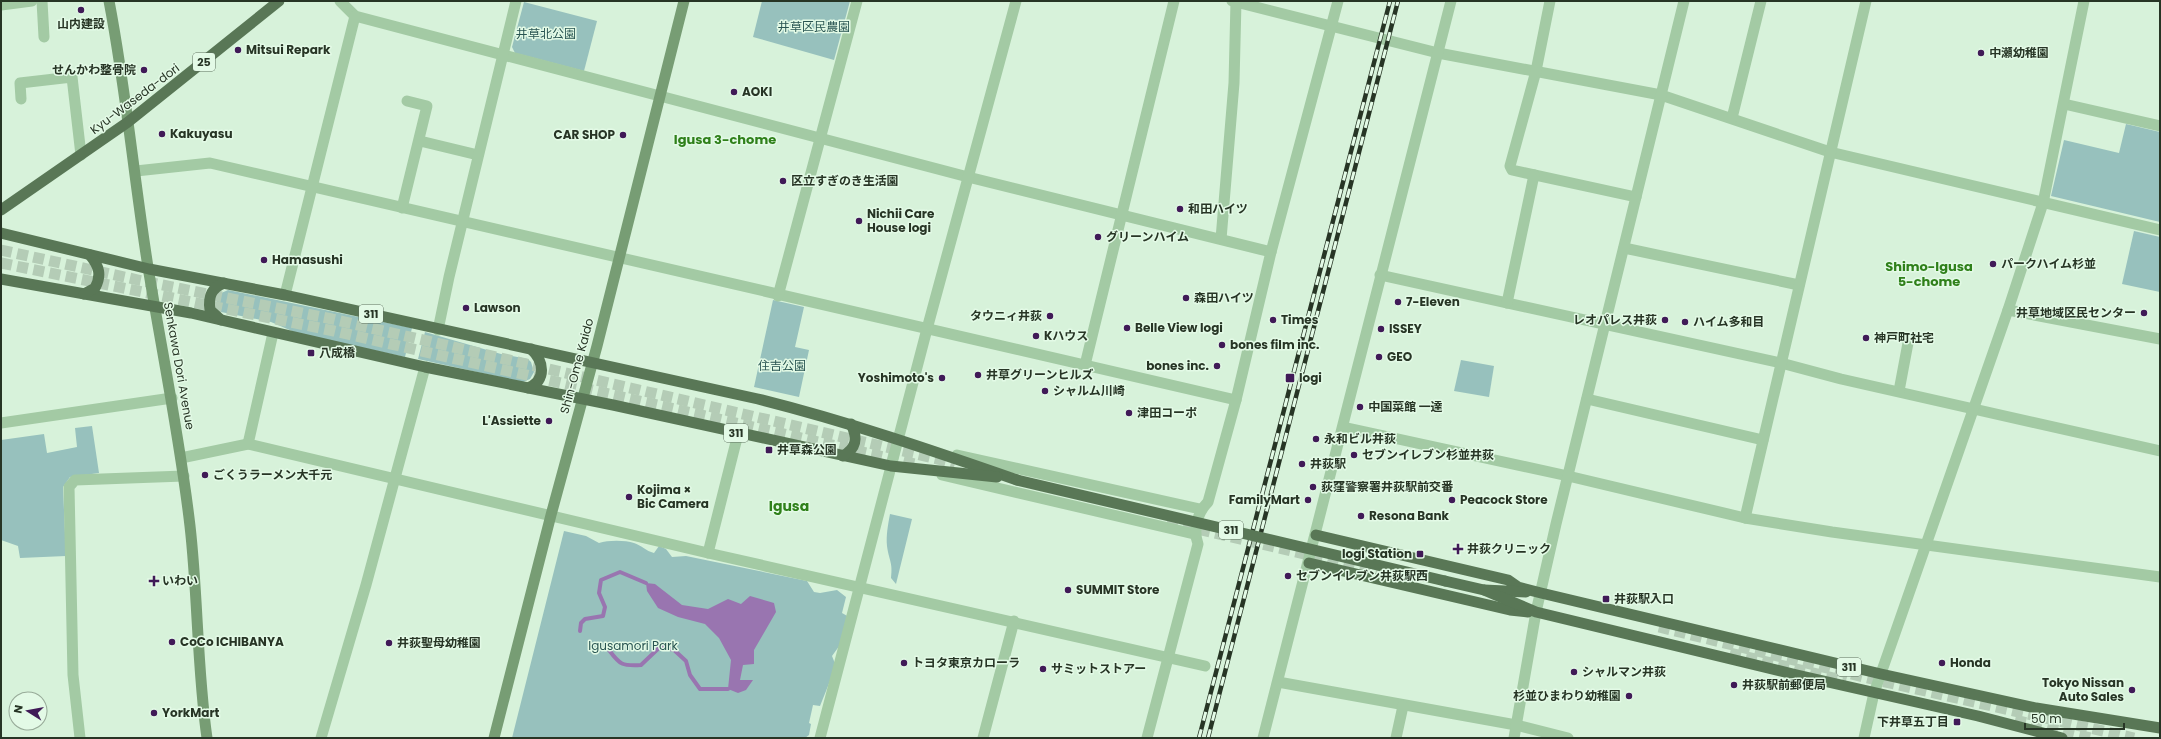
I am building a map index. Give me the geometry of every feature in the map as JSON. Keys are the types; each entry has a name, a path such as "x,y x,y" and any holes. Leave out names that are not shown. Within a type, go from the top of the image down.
{"main road":[{"name":"Senkawa Dori Avenue","path":"109,1 136,171 149,269 184,476 195,569 202,688 207,738"},
{"name":"Kyu-Waseda-dori","path":"1,210 128,122 279,1"},
{"name":"Shin-Ome Kaido","path":"494,738 551,515 592,363 617,259 684,1"},
{"name":"311","path":"1,233 149,269 285,295 438,330 758,399 898,438 1017,480 1484,590 1541,594 1881,674 2036,708 2160,728"},
{"path":"84,294 95,288 100,275 98,264 90,255"},
{"name":"311","path":"1,279 156,306 425,367 582,398 738,434 891,466 1017,480"},
{"path":"221,320 210,310 209,297 212,291 224,283"},
{"path":"528,388 538,382 542,372 539,357 531,349"},
{"path":"843,456 851,452 856,444 856,434 851,424"},
{"path":"1316,535 1508,580 1518,587 1541,594"},
{"path":"1309,564 1510,610 1536,612"},
{"name":"311","path":"1484,590 1536,612 1833,684 1978,716 2062,738"},
{"path":"1833,684 1838,682 1844,674 1843,669 1838,664"}],"street":[{"path":"1,5 32,1"},
{"path":"42,1 44,37"},
{"path":"340,1 355,16 968,177 1271,252"},
{"path":"438,330 478,155 516,1"},
{"path":"778,296 857,1"},
{"path":"820,738 898,438 1016,1"},
{"path":"1085,365 1174,1"},
{"path":"1221,239 1234,83 1235,1 1438,53 1661,95 1830,152 2160,230"},
{"path":"1147,738 1198,544 1194,534 1200,509 1208,502 1236,400 1271,252 1338,1"},
{"path":"1263,738 1309,564 1380,275 1451,1"},
{"path":"1550,1 1536,71 1510,166 1512,170 1636,197"},
{"path":"1514,738 1536,612 1684,1"},
{"path":"1732,118 1761,1"},
{"path":"1745,518 1762,440 1866,1"},
{"path":"1864,738 1874,693 1972,409 2008,310 2043,203 2084,1"},
{"path":"285,295 355,16"},
{"path":"21,99 20,83 72,77 81,155"},
{"path":"402,208 420,141 427,106 407,101"},
{"path":"2064,104 2160,126"},
{"path":"420,141 478,155"},
{"path":"136,171 210,164 617,259 1236,400"},
{"path":"1507,303 1534,175"},
{"path":"1624,248 1799,285"},
{"path":"1380,275 1781,363 1972,409 2160,451"},
{"path":"2008,310 2160,339"},
{"path":"248,444 273,333"},
{"path":"1899,391 1908,343"},
{"path":"321,738 395,479 425,367"},
{"path":"1,423 172,398"},
{"path":"1587,399 1762,440"},
{"path":"1343,427 1568,476 1745,518 1925,545 2160,577"},
{"path":"708,553 738,434"},
{"path":"181,458 248,444 708,553 1014,621 1205,666"},
{"path":"919,446 1200,509"},
{"path":"914,468 1194,534"},
{"path":"80,738 71,647 69,487 75,480 184,476"},
{"path":"983,738 1014,621"},
{"path":"1278,682 1403,706 1516,725 1568,738"},
{"path":"1396,738 1403,706"}],"green space":[{"name":"井草区民農園","path":"762,1 850,1 834,60 753,37"},
{"name":"井草北公園","path":"524,2 597,21 584,71 515,53 512,47"},
{"path":"2126,124 2160,132 2160,222 2051,196 2064,140 2119,153"},
{"path":"2134,231 2160,237 2160,292 2122,284"},
{"path":"228,290 412,328 405,357 299,334 271,322 221,312 217,304 217,298 220,294"},
{"name":"住吉公園","path":"773,300 804,307 795,347 809,350 799,397 754,387"},
{"path":"425,332 501,354 528,359 531,362 534,372 530,379 523,382 418,359"},
{"path":"1461,360 1494,366 1489,397 1454,391"},
{"path":"92,426 99,473 70,477 63,487 66,556 20,558 18,546 1,540 1,440 44,434 47,453 77,447 75,428"},
{"path":"890,514 912,519 896,584 891,578 891,565 887,546"},
{"name":"Igusamori Park","path":"564,531 586,536 599,543 612,541 630,542 654,553 659,546 666,549 672,557 686,556 807,581 814,592 820,593 837,590 846,597 842,613 849,617 845,638 832,656 836,666 820,706 813,705 809,723 811,724 809,735 805,738 512,738"}],"shaded area":[{"path":"646,583 655,584 682,605 708,609 728,599 741,604 750,596 774,603 776,612 754,650 754,664 743,665 740,680 753,680 746,690 738,693 728,689 731,660 719,638 705,624 678,617 658,608 647,591"}],"waterway":[{"path":"580,631 581,623 585,619 603,616 605,607 599,593 601,580 620,572 646,583"},
{"path":"609,650 619,662 625,665 641,665 661,646 674,650 686,661 690,675 700,689 728,689"}],"tunnel":[{"path":"1,250 138,280 332,319 955,463"},
{"path":"1,263 334,331 919,465"},
{"path":"1167,522 1421,581"},
{"path":"1659,627 1872,679 2134,738"},
{"path":"1730,653 1846,681"},
{"path":"2015,720 2090,738"}],"railway":[{"path":"1199,738 1390,1"},
{"path":"1208,738 1398,1"}],"place":[{"name":"山内建設","path":"81,10"},
{"name":"Mitsui Repark","path":"238,50"},
{"name":"中瀬幼稚園","path":"1981,53"},
{"name":"せんかわ整骨院","path":"144,70"},
{"name":"AOKI","path":"734,92"},
{"name":"Kakuyasu","path":"162,134"},
{"name":"CAR SHOP","path":"623,135"},
{"name":"区立すぎのき生活園","path":"783,181"},
{"name":"和田ハイツ","path":"1180,209"},
{"name":"Nichii Care House Iogi","path":"859,221"},
{"name":"グリーンハイム","path":"1098,237"},
{"name":"Hamasushi","path":"264,260"},
{"name":"パークハイム杉並","path":"1993,264"},
{"name":"森田ハイツ","path":"1186,298"},
{"name":"7-Eleven","path":"1398,302"},
{"name":"Lawson","path":"466,308"},
{"name":"井草地域区民センター","path":"2144,313"},
{"name":"タウニィ井荻","path":"1050,316"},
{"name":"Times","path":"1273,320"},
{"name":"レオパレス井荻","path":"1665,320"},
{"name":"ハイム多和目","path":"1685,322"},
{"name":"Belle View Iogi","path":"1127,328"},
{"name":"ISSEY","path":"1381,329"},
{"name":"Kハウス","path":"1036,336"},
{"name":"神戸町社宅","path":"1866,338"},
{"name":"bones film inc.","path":"1222,345"},
{"name":"八成橋","path":"311,353"},
{"name":"GEO","path":"1379,357"},
{"name":"bones inc.","path":"1217,366"},
{"name":"井草グリーンヒルズ","path":"978,375"},
{"name":"Yoshimoto's","path":"942,378"},
{"name":"Iogi","path":"1290,378"},
{"name":"シャルム川崎","path":"1045,391"},
{"name":"中国菜館 一達","path":"1360,407"},
{"name":"津田コーポ","path":"1129,413"},
{"name":"L'Assiette","path":"549,421"},
{"name":"永和ビル井荻","path":"1316,439"},
{"name":"井草森公園","path":"769,450"},
{"name":"セブンイレブン杉並井荻","path":"1354,455"},
{"name":"井荻駅","path":"1302,464"},
{"name":"ごくうラーメン大千元","path":"205,475"},
{"name":"荻窪警察署井荻駅前交番","path":"1313,487"},
{"name":"Kojima × Bic Camera","path":"629,497"},
{"name":"FamilyMart","path":"1308,500"},
{"name":"Peacock Store","path":"1452,500"},
{"name":"Resona Bank","path":"1361,516"},
{"name":"井荻クリニック","path":"1458,549"},
{"name":"Iogi Station","path":"1420,554"},
{"name":"セブンイレブン井荻駅西","path":"1288,576"},
{"name":"いわい","path":"154,581"},
{"name":"SUMMIT Store","path":"1068,590"},
{"name":"井荻駅入口","path":"1606,599"},
{"name":"CoCo ICHIBANYA","path":"172,642"},
{"name":"井荻聖母幼稚園","path":"389,643"},
{"name":"トヨタ東京カローラ","path":"904,663"},
{"name":"Honda","path":"1942,663"},
{"name":"サミットストアー","path":"1043,669"},
{"name":"シャルマン井荻","path":"1574,672"},
{"name":"井荻駅前郵便局","path":"1734,685"},
{"name":"Tokyo Nissan Auto Sales","path":"2132,690"},
{"name":"杉並ひまわり幼稚園","path":"1629,696"},
{"name":"YorkMart","path":"154,713"},
{"name":"下井草五丁目","path":"1957,722"}],"district":[{"name":"Igusa 3-chome","path":"725,139"},
{"name":"Shimo-Igusa 5-chome","path":"1929,274"},
{"name":"Igusa","path":"789,506"}]}
